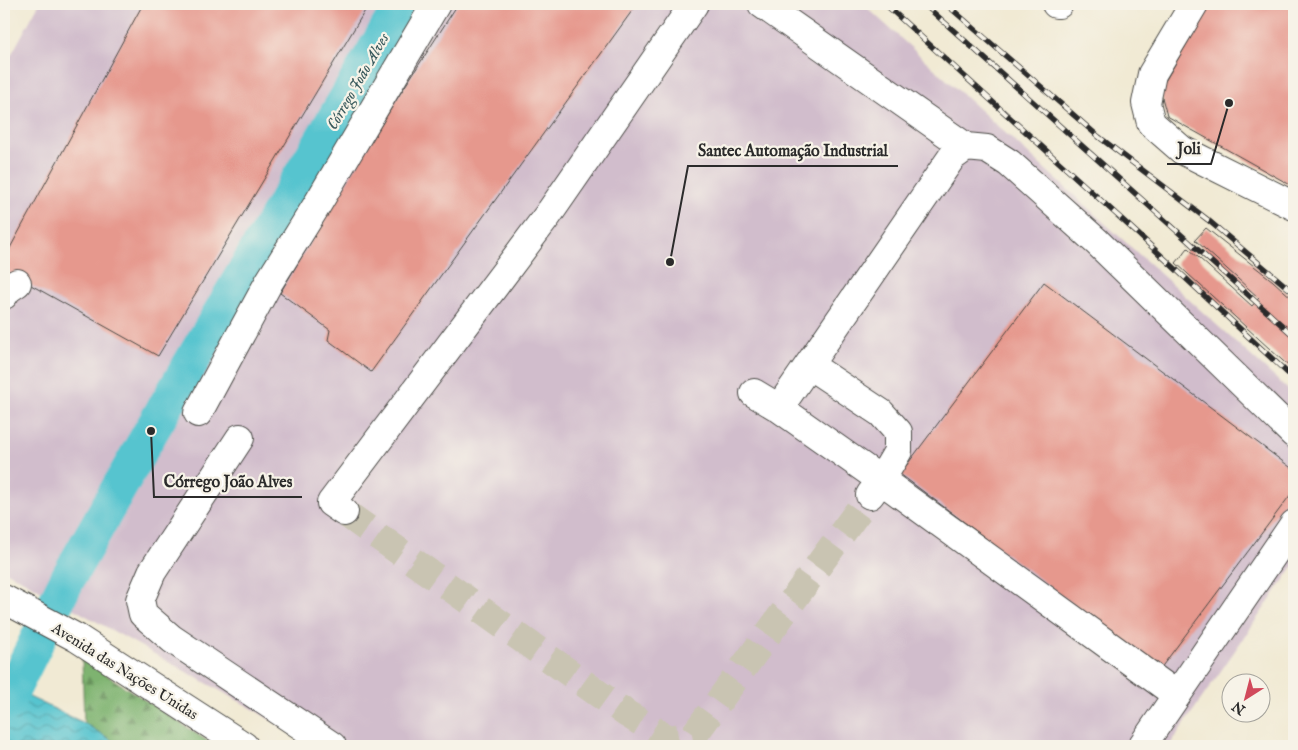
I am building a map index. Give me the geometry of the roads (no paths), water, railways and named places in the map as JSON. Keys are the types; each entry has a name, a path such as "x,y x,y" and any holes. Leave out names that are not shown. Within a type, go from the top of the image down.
{"street":[{"path":"198,413 269,282 436,4"},
{"path":"344,512 332,503 548,215 694,4"},
{"path":"762,4 966,147 986,149 1009,163 1097,242 1294,434"},
{"path":"1194,4 1152,74 1146,103 1151,123 1182,150 1294,206"},
{"path":"779,408 952,158 966,147"},
{"path":"809,365 881,413 898,432 898,451 876,488"},
{"path":"754,393 779,408 876,488 1177,695"},
{"path":"240,438 152,572 140,600 143,614 172,639 332,746"},
{"path":"1142,746 1294,524"},
{"name":"Avenida das Nações Unidas","path":"8,601 76,638 244,746"}],"water":[{"path":"4,685 84,723 121,746 4,746"}],"waterway":[{"name":"Córrego João Alves","path":"4,707 68,578 151,431 402,4"}],"tunnel":[{"path":"344,512 627,714 669,739 694,735 870,495"}],"railway":[{"path":"885,4 1294,379"},
{"path":"924,4 1294,336"},
{"path":"946,4 1099,137 1208,220 1294,293"}],"place":[{"name":"Joli","path":"1229,103"},
{"name":"Santec Automação Industrial","path":"670,262"},
{"name":"Córrego João Alves","path":"151,431"}]}
